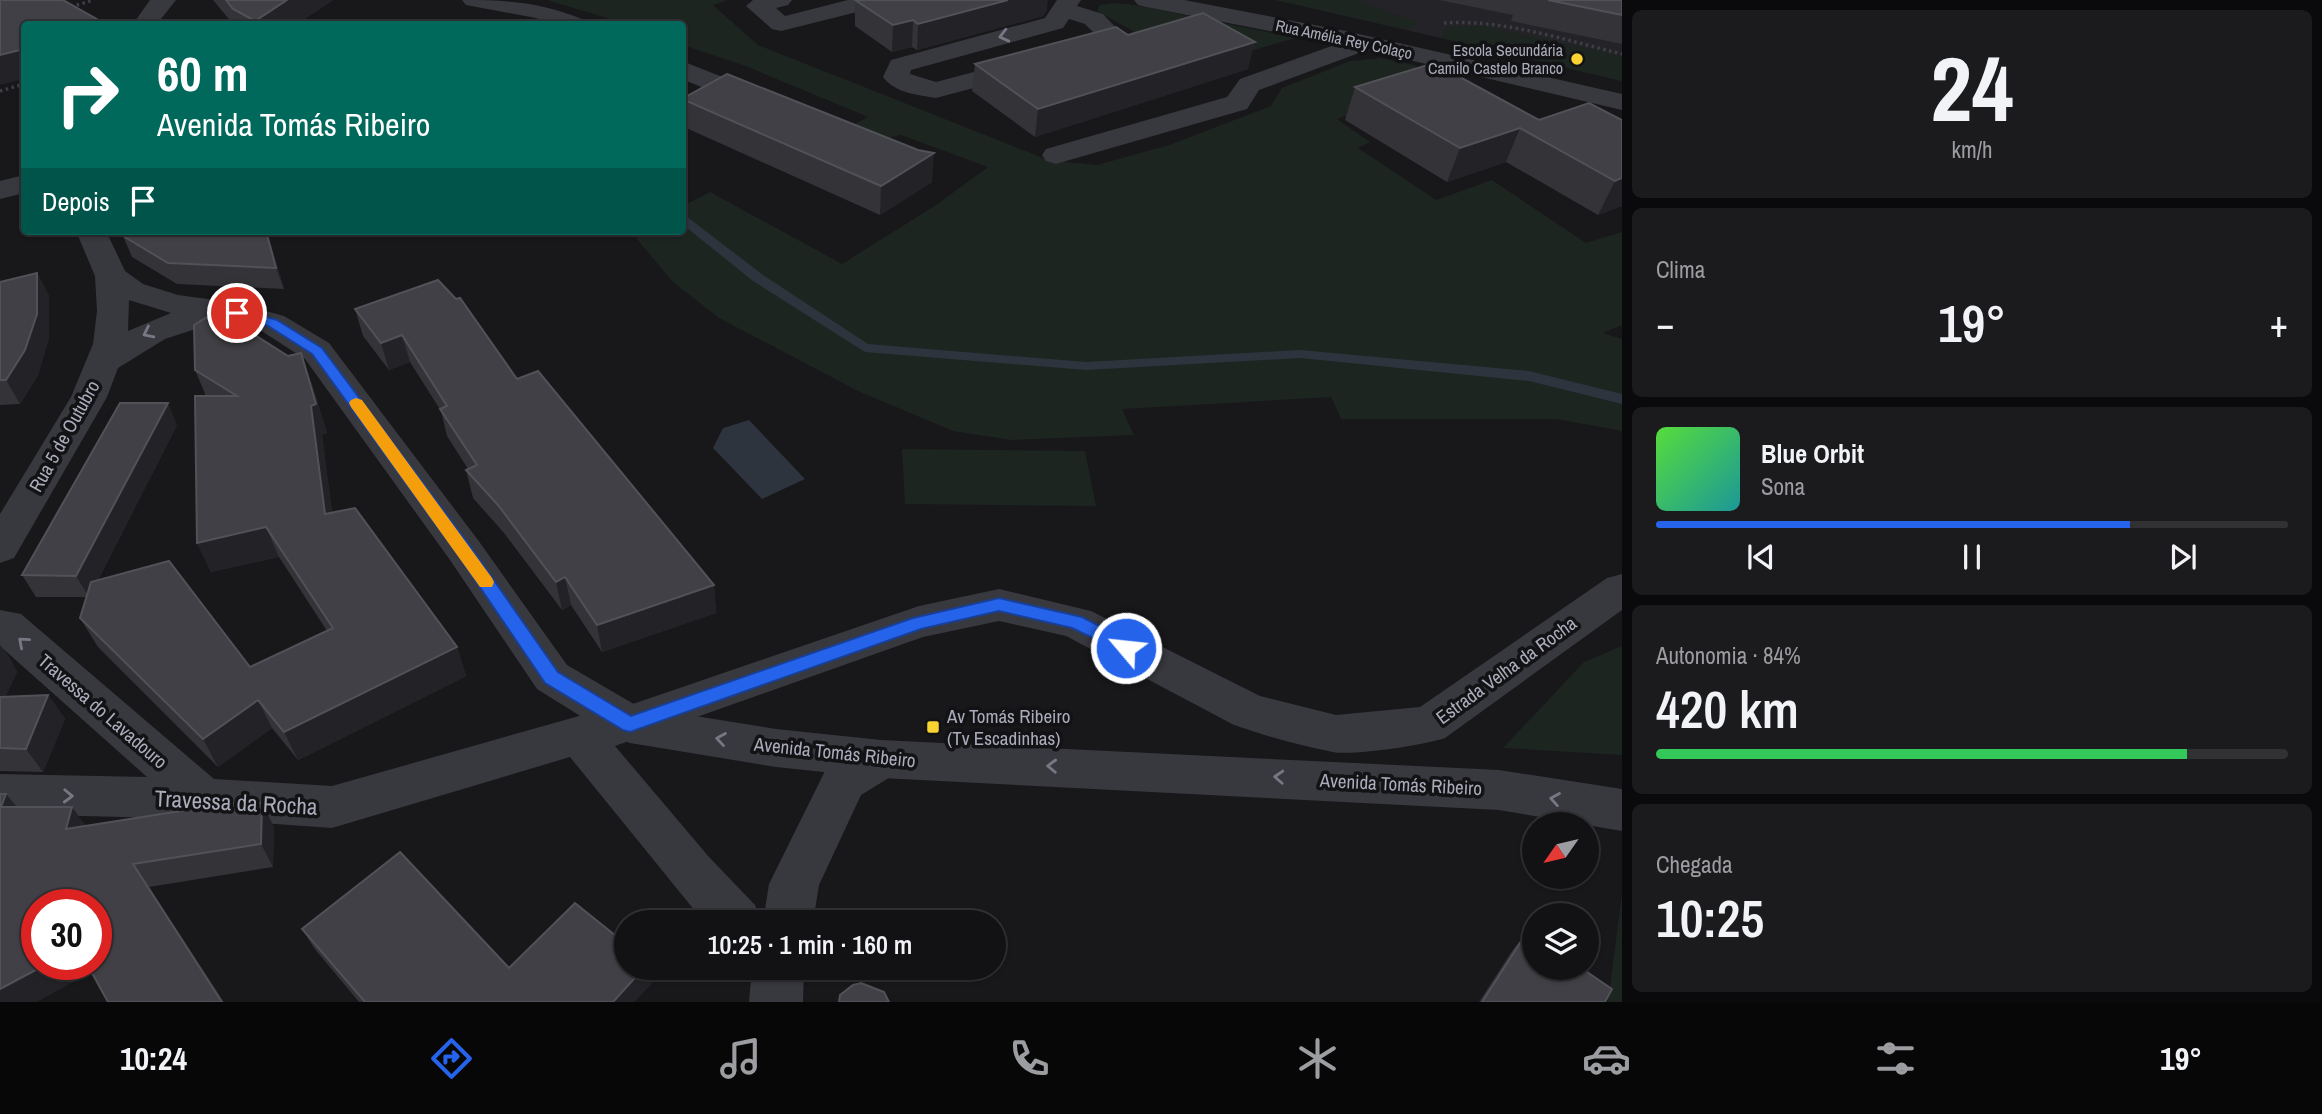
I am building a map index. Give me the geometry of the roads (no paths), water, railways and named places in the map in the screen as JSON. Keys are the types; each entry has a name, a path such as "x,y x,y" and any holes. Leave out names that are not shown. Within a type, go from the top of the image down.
{"street":[{"path":"474,0 542,12 565,21"},
{"path":"780,0 758,6 781,24 877,0"},
{"name":"Rua Amélia Rey Colaço","path":"1146,0 1366,42 1622,102"},
{"path":"1066,5 1094,19 1109,33 1107,44 936,90 915,86 896,77 900,65 1054,23 1066,5"},
{"path":"1056,155 1237,103 1249,85 1366,42"},
{"path":"686,71 785,112"},
{"path":"0,166 21,162"},
{"path":"0,190 21,185"},
{"path":"93,235 111,276"},
{"name":"Avenida Tomás Ribeiro","path":"111,276 149,298 237,313 272,323 317,351 456,540 552,677 630,724 776,748 881,760 1256,776 1499,790 1622,810"},
{"name":"Rua 5 de Outubro","path":"0,548 89,397 110,344 113,312 111,276"},
{"name":"Avenida Tomás Ribeiro","path":"103,362 139,337 159,327 208,314 237,313"},
{"name":"Estrada Velha da Rocha","path":"630,724 919,622 999,605 1076,622 1250,712 1336,734 1429,725 1622,589"},
{"name":"Travessa do Lavadouro","path":"0,626 6,626 204,799"},
{"name":"Travessa da Rocha","path":"0,794 204,799 332,807 579,734 630,724"},
{"path":"579,734 692,873 726,910"},
{"path":"790,910 794,884 844,781 881,760"}],"waterway":[{"path":"686,220 758,278 865,348 1086,366 1300,354 1529,376 1622,399"}],"place":[{"name":"Escola Secundária Camilo Castelo Branco","path":"1577,59"},
{"name":"Av Tomás Ribeiro (Tv Escadinhas)","path":"933,727"}]}
